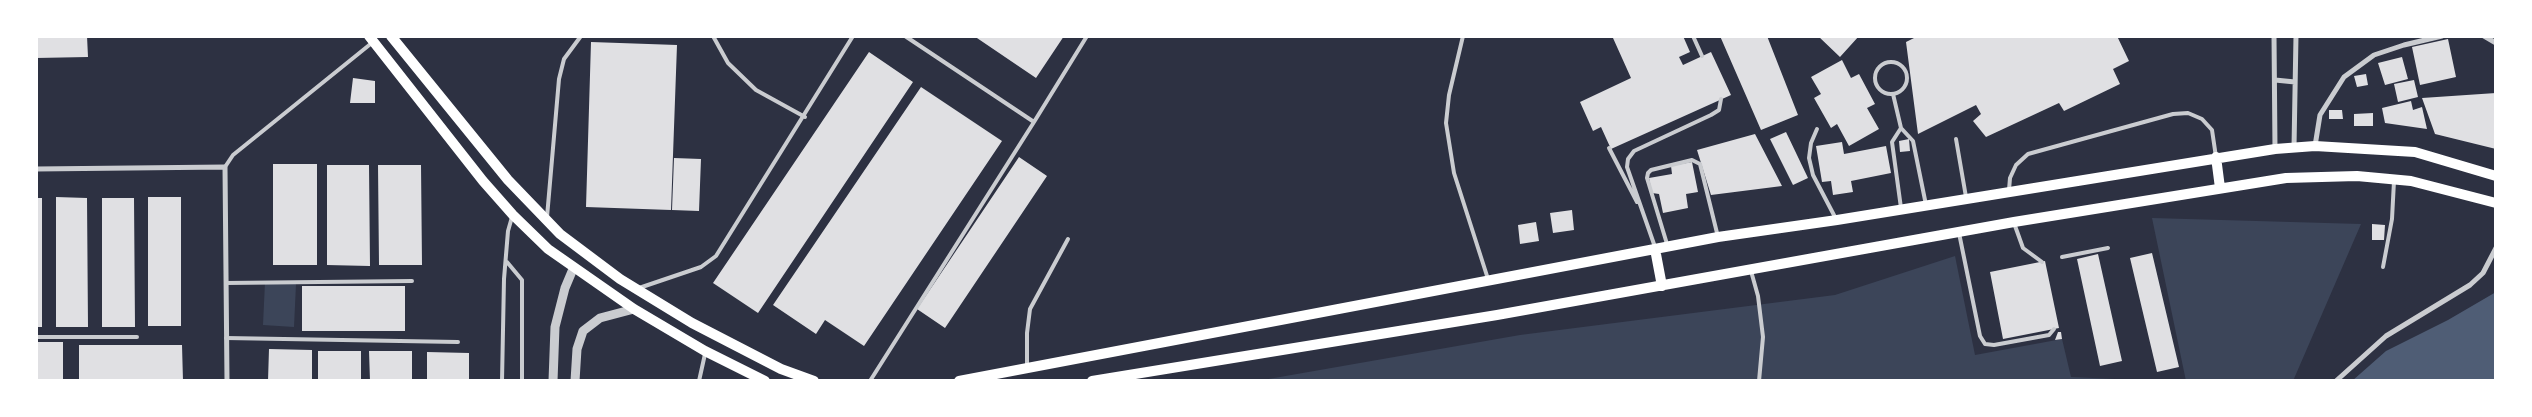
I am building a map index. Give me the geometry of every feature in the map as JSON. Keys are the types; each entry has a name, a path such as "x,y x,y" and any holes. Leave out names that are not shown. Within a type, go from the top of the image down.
{"main road":[{"path":"392,36 508,180 547,222 601,266 692,323 774,365 814,381"},
{"path":"371,39 513,215 573,269 634,309 765,381"},
{"path":"959,381 1488,279 1718,237 1837,220 2009,190 2275,149 2315,146 2415,152 2496,176"},
{"path":"2216,157 2220,188"},
{"path":"1092,381 1752,271 2014,222 2220,188 2309,177 2357,176 2420,183 2496,203"},
{"path":"1655,249 1662,286"}],"street":[{"path":"2274,36 2275,149"},
{"path":"2294,147 2296,36"},
{"path":"2315,146 2320,115 2344,77 2374,55 2404,45 2442,36"},
{"path":"2484,36 2496,43"},
{"path":"2274,80 2295,82"},
{"path":"36,169 225,168 227,381"},
{"path":"2336,381 2386,336 2470,285 2483,273 2496,248"},
{"path":"553,381 555,327 564,288 573,269"},
{"path":"575,381 577,349 583,331 600,318 634,309"}],"lane":[{"path":"547,222 559,79 564,59 581,36"},
{"path":"712,36 728,64 756,90 804,117"},
{"path":"636,289 701,267 716,256 853,36"},
{"path":"905,36 1034,122"},
{"path":"870,381 1087,36"},
{"path":"1463,36 1449,95 1446,123 1454,173 1488,279"},
{"path":"1693,36 1702,56"},
{"path":"225,168 232,155 371,39"},
{"path":"1888,63 1902,67 1907,76 1902,90 1894,94 1883,92 1876,84 1876,73 1879,68 1888,63"},
{"path":"1894,94 1901,128 1913,140 1926,205"},
{"path":"1655,249 1627,167 1628,159 1634,151 1719,110 1721,99"},
{"path":"2009,190 2010,178 2016,165 2028,154 2173,114 2188,113 2202,118 2212,130 2216,157"},
{"path":"1901,128 1892,142 1901,209"},
{"path":"1817,129 1811,143 1809,158 1813,175 1837,220"},
{"path":"1956,139 1966,197"},
{"path":"1609,148 1643,214"},
{"path":"1668,247 1647,178 1648,173 1651,170 1692,160 1700,164 1718,237"},
{"path":"2383,267 2392,219 2394,179"},
{"path":"502,381 504,279 507,262 508,231 513,215"},
{"path":"2014,222 2023,248 2042,262"},
{"path":"1959,233 1980,336 1985,344 1994,346 2049,335 2054,329"},
{"path":"1027,368 1027,333 1030,309 1068,240"},
{"path":"2062,257 2108,248"},
{"path":"507,262 522,280 522,381"},
{"path":"1752,271 1758,296 1763,337 1759,381"},
{"path":"226,282 412,281"},
{"path":"36,337 138,337"},
{"path":"226,338 458,342"},
{"path":"700,381 706,350"}],"shaded area":[{"path":"2152,218 2361,224 2293,381 2186,381"},
{"path":"1955,256 1975,355 2062,339 2071,377 2158,381 1257,381 1520,335 1835,295"},
{"path":"265,282 296,284 294,327 263,325"},
{"path":"2496,292 2496,381 2352,381 2386,351 2448,320"}],"building":[{"path":"36,36 87,36 88,57 36,58"},
{"path":"974,36 1064,36 1036,78"},
{"path":"1617,36 1683,36 1690,52 1679,57 1683,65 1711,52 1731,95 1611,149 1601,127 1593,131 1580,102 1631,78 1613,38"},
{"path":"1720,36 1767,36 1798,115 1761,130"},
{"path":"1818,36 1859,36 1840,57"},
{"path":"1918,36 2117,36 2129,61 2113,69 2120,84 2064,111 2059,103 1986,137 1973,121 1981,114 1976,105 1918,134 1906,42"},
{"path":"2448,39 2456,77 2420,85 2412,47"},
{"path":"591,42 677,45 671,210 586,207"},
{"path":"869,52 913,82 758,313 713,283"},
{"path":"2402,57 2408,79 2385,85 2378,63"},
{"path":"1842,60 1851,78 1859,74 1875,104 1867,108 1879,129 1849,146 1837,124 1831,128 1814,98 1821,94 1811,77"},
{"path":"2366,74 2368,85 2357,87 2354,76"},
{"path":"353,78 375,81 375,103 350,103"},
{"path":"2414,80 2418,97 2398,102 2394,84"},
{"path":"921,87 1002,141 864,346 825,320 816,334 773,305"},
{"path":"2496,93 2496,149 2435,134 2422,98"},
{"path":"2411,101 2413,110 2422,107 2427,129 2385,123 2382,108"},
{"path":"2329,110 2342,110 2343,119 2329,119"},
{"path":"2373,113 2373,126 2354,126 2354,114"},
{"path":"1786,132 1808,178 1793,185 1770,139"},
{"path":"1755,134 1782,186 1711,195 1697,150"},
{"path":"1909,139 1910,151 1900,152 1899,141"},
{"path":"1842,142 1844,154 1886,146 1891,173 1851,181 1853,192 1833,195 1831,181 1822,182 1816,146"},
{"path":"1019,157 1047,176 945,328 917,309"},
{"path":"674,158 701,159 699,211 672,210"},
{"path":"1692,162 1698,192 1686,194 1688,208 1663,213 1659,194 1652,193 1649,178 1672,174 1671,166"},
{"path":"273,164 317,164 317,265 273,265"},
{"path":"327,165 369,165 370,266 327,265"},
{"path":"378,165 421,165 422,265 379,265"},
{"path":"56,197 87,198 88,327 56,327"},
{"path":"148,197 181,197 181,326 148,326"},
{"path":"36,198 42,198 42,327 36,327"},
{"path":"102,198 134,198 135,327 102,327"},
{"path":"1572,210 1574,230 1553,233 1550,213"},
{"path":"1536,222 1539,241 1520,244 1518,225"},
{"path":"2372,224 2385,225 2384,240 2372,240"},
{"path":"2152,253 2179,367 2157,372 2130,258"},
{"path":"2098,254 2122,361 2100,366 2077,259"},
{"path":"2045,261 2059,328 2003,339 1990,272"},
{"path":"302,286 405,286 405,331 302,331"},
{"path":"2058,332 2061,332 2062,339 2055,340"},
{"path":"36,342 63,342 63,381 36,381"},
{"path":"79,345 182,345 183,381 79,381"},
{"path":"269,349 312,350 312,381 268,381"},
{"path":"318,351 361,351 361,381 318,381"},
{"path":"369,351 412,351 412,381 370,381"},
{"path":"427,352 469,353 469,381 427,381"}]}
